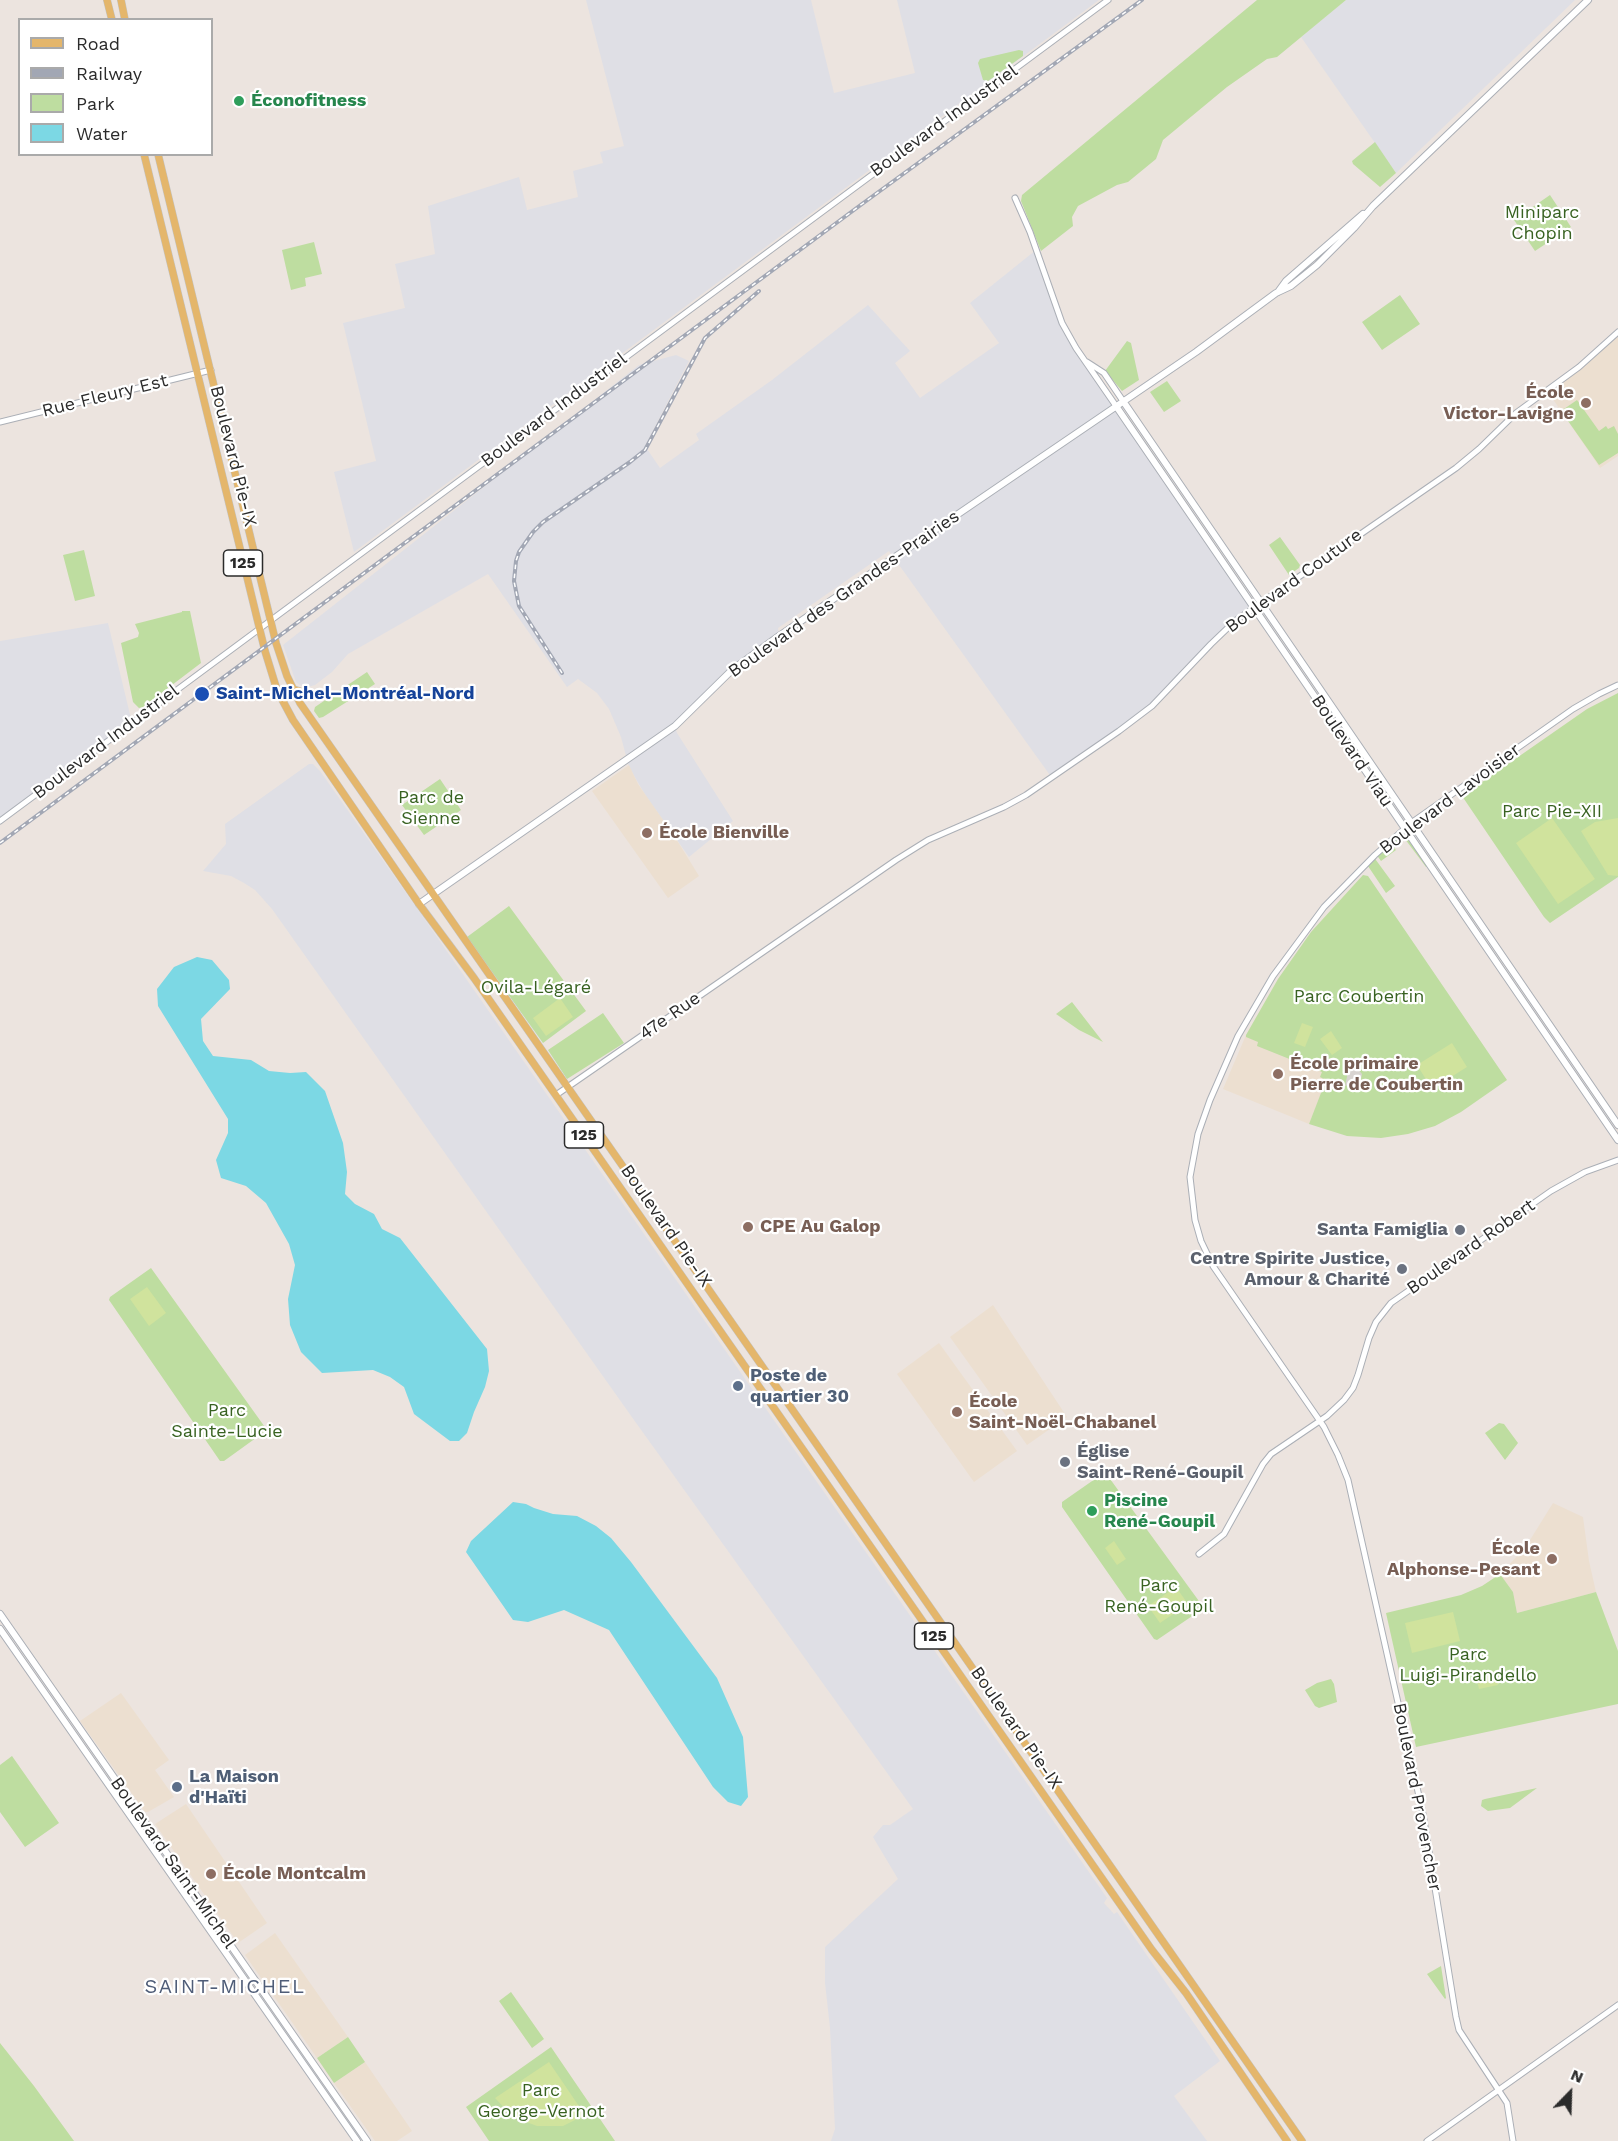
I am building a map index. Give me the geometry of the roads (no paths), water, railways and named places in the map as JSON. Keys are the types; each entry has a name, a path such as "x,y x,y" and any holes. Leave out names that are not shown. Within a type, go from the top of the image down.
{"main road":[{"path":"107,0 112,18"},
{"path":"121,0 125,18"},
{"name":"Boulevard des Grandes-Prairies","path":"419,904 675,726 732,670 779,636 1261,306 1350,223 1373,206 1588,0"},
{"name":"Boulevard Pie-IX","path":"144,156 259,628 272,677 292,720 1287,2141"},
{"name":"Boulevard Pie-IX","path":"159,156 280,656 293,689 321,735 1302,2141"},
{"name":"Boulevard Viau","path":"1123,401 1618,1125"},
{"name":"Boulevard Viau","path":"1116,406 1618,1140"},
{"path":"293,689 312,695"},
{"name":"Boulevard Saint-Michel","path":"0,1614 367,2141"},
{"name":"Boulevard Saint-Michel","path":"0,1629 357,2141"}],"street":[{"name":"Boulevard Industriel","path":"0,821 1108,0"},
{"name":"Boulevard Viau","path":"1015,198 1030,232 1062,323 1116,406"},
{"name":"Boulevard Couture","path":"784,937 915,848 1020,799 1074,763 1152,706 1222,632 1254,607 1468,459 1515,412 1579,367 1618,332"},
{"name":"Boulevard Viau","path":"1086,361 1104,373 1123,401"},
{"name":"Rue Fleury Est","path":"0,422 211,370"},
{"name":"Boulevard Lavoisier","path":"1213,1092 1254,1006 1300,938 1356,873 1411,823 1573,709 1618,685"},
{"name":"47e Rue","path":"556,1095 784,937"},
{"name":"Boulevard Provencher","path":"1213,1092 1198,1134 1190,1177 1192,1203 1201,1241 1219,1275 1320,1420 1343,1467 1361,1534 1423,1814 1459,2030 1509,2107 1514,2141"},
{"name":"Boulevard Robert","path":"1199,1554 1224,1534 1263,1464 1271,1454 1340,1404 1353,1388 1376,1322 1398,1297 1551,1191 1585,1172 1618,1160"},
{"path":"1427,2141 1618,2005"}],"water":[{"path":"197,957 212,960 229,980 230,989 201,1019 203,1041 213,1056 251,1060 269,1071 306,1072 325,1091 343,1143 347,1172 345,1194 355,1204 374,1214 382,1229 400,1238 487,1349 489,1371 485,1387 467,1433 459,1441 450,1441 414,1414 404,1387 390,1377 373,1370 322,1373 301,1352 290,1325 288,1299 295,1265 289,1244 266,1203 246,1186 221,1178 216,1160 228,1133 228,1119 158,1006 157,989 174,967"},
{"path":"513,1502 526,1504 553,1514 577,1516 596,1526 611,1538 631,1562 717,1678 743,1737 748,1797 741,1806 728,1802 713,1787 609,1630 564,1610 528,1622 513,1620 466,1552 471,1541"}],"railway":[{"path":"0,843 862,204 1142,0"},
{"path":"562,673 519,606 514,581 519,552 543,522 645,450 705,338 759,291"}],"place":[{"name":"Éconofitness","path":"239,101"},
{"name":"École Victor-Lavigne","path":"1586,403"},
{"name":"Saint-Michel–Montréal-Nord","path":"202,694"},
{"name":"École Bienville","path":"647,833"},
{"name":"École primaire Pierre de Coubertin","path":"1278,1074"},
{"name":"CPE Au Galop","path":"748,1227"},
{"name":"Santa Famiglia","path":"1460,1230"},
{"name":"Centre Spirite Justice, Amour & Charité","path":"1402,1269"},
{"name":"Poste de quartier 30","path":"738,1386"},
{"name":"École Saint-Noël-Chabanel","path":"957,1412"},
{"name":"Église Saint-René-Goupil","path":"1065,1462"},
{"name":"Piscine René-Goupil","path":"1092,1511"},
{"name":"École Alphonse-Pesant","path":"1552,1559"},
{"name":"La Maison d'Haïti","path":"177,1787"},
{"name":"École Montcalm","path":"211,1874"}],"district":[{"name":"SAINT-MICHEL","path":"225,1987"}],"park label":[{"name":"Miniparc Chopin","path":"1542,223"},
{"name":"Parc de Sienne","path":"431,808"},
{"name":"Parc Pie-XII","path":"1552,812"},
{"name":"Ovila-Légaré","path":"536,988"},
{"name":"Parc Coubertin","path":"1359,997"},
{"name":"Parc Sainte-Lucie","path":"227,1421"},
{"name":"Parc René-Goupil","path":"1159,1596"},
{"name":"Parc Luigi-Pirandello","path":"1468,1665"},
{"name":"Parc George-Vernot","path":"541,2101"}]}
